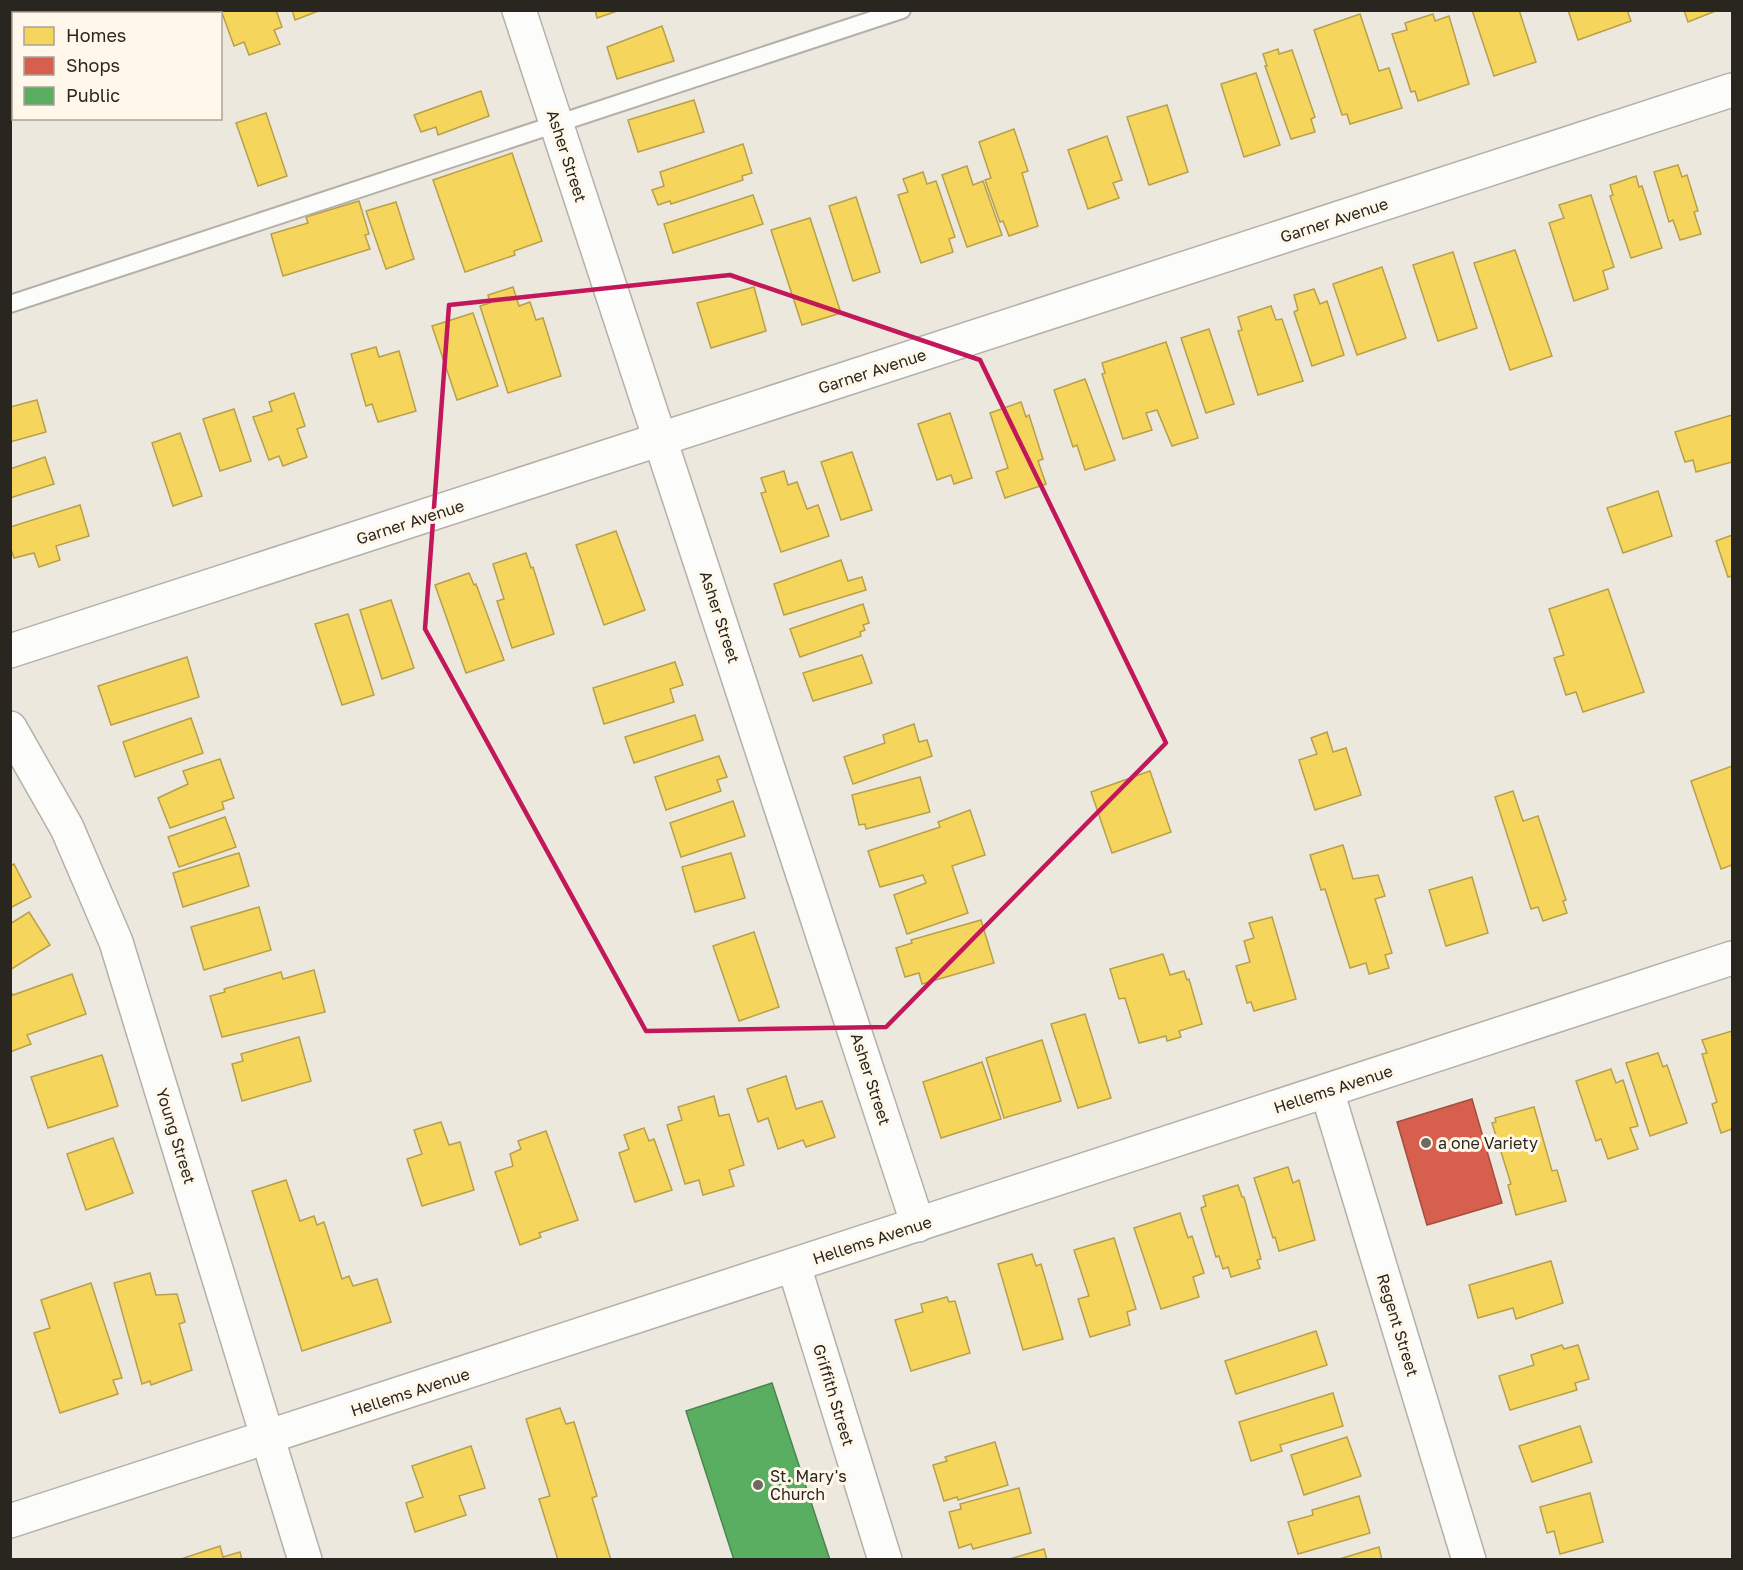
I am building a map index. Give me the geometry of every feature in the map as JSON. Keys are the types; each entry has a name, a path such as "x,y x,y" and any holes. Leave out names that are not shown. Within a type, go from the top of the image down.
{"street":[{"name":"Asher Street","path":"519,10 918,1225"},
{"name":"Garner Avenue","path":"10,651 1732,90"},
{"name":"Young Street","path":"10,728 67,828 116,942 305,1560"},
{"name":"Hellems Avenue","path":"10,1521 1732,958"},
{"name":"Regent Street","path":"1327,1091 1469,1560"},
{"name":"Griffith Street","path":"794,1266 885,1560"}],"lane":[{"path":"10,304 556,122 902,10"}],"highlighted area":[{"path":"730,275 980,360 1166,743 886,1027 646,1031 425,629 449,305"}],"building: Homes":[{"path":"115,10 149,10 150,12 116,12"},
{"path":"164,10 199,10 200,12 164,12"},
{"path":"221,10 276,10 282,27 274,30 280,44 249,55 244,42 234,46"},
{"path":"292,10 321,10 295,20"},
{"path":"595,10 620,10 597,18"},
{"path":"1472,10 1519,10 1536,62 1494,76"},
{"path":"1568,10 1627,10 1631,21 1578,40"},
{"path":"1684,10 1718,10 1688,22"},
{"path":"1360,14 1379,71 1389,68 1402,108 1350,124 1347,114 1342,115 1314,30"},
{"path":"1433,14 1435,21 1449,16 1469,84 1418,101 1415,91 1411,92 1392,34 1407,30 1405,23"},
{"path":"12,18 12,83 10,79 10,19"},
{"path":"662,26 674,61 617,79 607,47"},
{"path":"1278,49 1279,54 1292,50 1315,117 1311,119 1315,132 1291,139 1265,66 1267,66 1263,54"},
{"path":"1256,73 1280,145 1244,157 1221,84"},
{"path":"481,91 489,116 438,135 436,127 421,132 414,115"},
{"path":"694,100 704,132 638,152 628,120"},
{"path":"1167,105 1188,172 1149,185 1127,117"},
{"path":"266,113 287,176 258,186 236,123"},
{"path":"1014,129 1028,171 1022,173 1038,226 1009,236 1003,221 1000,222 985,180 991,178 979,142"},
{"path":"1107,136 1122,180 1113,183 1119,198 1088,209 1068,150"},
{"path":"743,144 752,173 742,176 743,180 671,204 670,201 658,205 652,190 664,186 660,172"},
{"path":"512,153 542,241 514,251 515,255 465,272 433,180"},
{"path":"1678,165 1682,177 1687,175 1698,211 1694,212 1701,234 1680,240 1673,220 1669,222 1654,172"},
{"path":"967,166 973,185 983,181 1002,235 967,247 942,175"},
{"path":"923,172 927,184 936,181 955,237 949,239 953,252 921,263 898,195 908,192 903,179"},
{"path":"1636,176 1639,187 1642,186 1662,248 1631,258 1610,196 1613,195 1610,185"},
{"path":"753,195 763,224 673,253 664,224"},
{"path":"1591,195 1614,267 1603,271 1608,289 1574,301 1549,223 1564,218 1559,205"},
{"path":"856,197 880,272 853,281 829,206"},
{"path":"359,201 369,234 365,235 370,249 283,276 271,234 308,223 306,217"},
{"path":"396,202 414,259 386,269 366,211"},
{"path":"810,218 841,313 802,325 771,230"},
{"path":"1515,250 1552,356 1510,370 1474,263"},
{"path":"1453,252 1477,328 1438,341 1413,265"},
{"path":"1382,267 1406,338 1357,355 1333,284"},
{"path":"513,287 519,306 530,302 536,320 543,318 561,376 508,393 480,306 490,303 488,295"},
{"path":"754,287 766,331 711,348 697,303"},
{"path":"1314,289 1320,304 1327,301 1344,355 1312,366 1294,312 1298,310 1294,295"},
{"path":"1271,306 1276,320 1282,319 1303,381 1258,395 1238,331 1242,330 1238,317"},
{"path":"473,313 498,386 457,400 432,326"},
{"path":"1209,329 1234,404 1206,413 1181,338"},
{"path":"1166,342 1198,438 1172,446 1157,410 1146,413 1152,430 1123,439 1102,374 1105,373 1102,363"},
{"path":"376,347 379,357 399,351 416,411 378,422 372,404 366,406 351,354"},
{"path":"1085,379 1115,460 1085,470 1077,445 1073,447 1054,390"},
{"path":"294,393 305,426 297,429 307,457 283,466 279,456 269,460 253,417 272,411 269,402"},
{"path":"37,400 46,432 10,442 10,407"},
{"path":"1021,402 1026,417 1029,415 1043,459 1038,461 1046,484 1005,498 996,472 1008,468 990,413"},
{"path":"234,409 251,461 220,471 203,419"},
{"path":"950,413 972,478 954,484 951,475 937,480 918,424"},
{"path":"1732,415 1732,462 1696,472 1693,460 1685,462 1675,432"},
{"path":"180,433 202,496 173,506 152,443"},
{"path":"852,452 872,510 841,520 821,462"},
{"path":"45,457 54,484 10,498 10,469"},
{"path":"784,471 788,485 797,482 807,509 818,505 829,536 781,552 761,493 766,492 761,478"},
{"path":"1658,491 1672,536 1623,553 1607,508"},
{"path":"80,505 89,536 56,546 60,560 39,567 34,553 14,558 10,546 10,527"},
{"path":"616,531 645,610 604,625 576,545"},
{"path":"1732,535 1732,576 1728,577 1716,541"},
{"path":"526,553 531,568 533,567 554,634 512,648 497,601 504,599 493,564"},
{"path":"841,560 848,581 862,577 866,590 784,615 774,584"},
{"path":"469,573 474,585 476,584 504,660 466,673 435,585"},
{"path":"1608,589 1644,692 1583,712 1576,692 1566,695 1554,658 1564,655 1549,609"},
{"path":"391,600 414,668 382,679 360,610"},
{"path":"863,604 869,623 863,625 865,630 860,632 861,636 800,657 790,629"},
{"path":"348,614 374,695 342,705 315,624"},
{"path":"862,655 872,683 813,701 803,673"},
{"path":"187,657 199,697 111,725 98,686"},
{"path":"675,662 683,685 670,689 674,702 604,724 593,688"},
{"path":"695,715 703,740 634,763 625,737"},
{"path":"191,718 203,753 135,777 123,742"},
{"path":"914,724 919,742 927,740 932,756 853,784 844,757 885,743 883,735"},
{"path":"1327,732 1333,752 1346,748 1361,795 1315,810 1299,760 1317,754 1311,738"},
{"path":"719,756 727,777 717,780 721,791 666,810 655,777"},
{"path":"220,759 234,798 222,802 224,809 170,828 158,798 188,784 183,771"},
{"path":"1732,766 1732,865 1721,869 1691,781"},
{"path":"1150,771 1171,832 1112,853 1091,792"},
{"path":"920,777 930,812 866,829 865,824 859,825 852,795"},
{"path":"1513,791 1523,821 1538,816 1566,900 1563,901 1567,913 1543,921 1538,907 1531,909 1495,797"},
{"path":"733,801 745,836 681,857 670,823"},
{"path":"970,810 985,855 952,866 968,913 907,934 894,895 926,883 923,875 880,887 868,851 940,827 938,822"},
{"path":"225,817 236,847 179,867 168,837"},
{"path":"1343,845 1353,879 1378,875 1385,896 1375,899 1392,953 1385,955 1389,968 1369,974 1366,963 1350,968 1325,889 1321,890 1310,855"},
{"path":"239,853 249,886 183,907 173,873"},
{"path":"731,853 745,898 695,912 682,867"},
{"path":"14,864 31,897 10,908 10,866"},
{"path":"1472,877 1488,933 1446,946 1429,890"},
{"path":"259,907 271,950 204,970 191,927"},
{"path":"29,912 50,945 10,970 10,924"},
{"path":"1272,917 1296,999 1254,1011 1251,1002 1247,1003 1236,966 1250,962 1244,941 1254,938 1249,923"},
{"path":"981,920 994,963 922,984 919,973 905,977 896,948 912,943 911,940"},
{"path":"754,932 779,1007 739,1021 713,946"},
{"path":"1163,954 1170,975 1184,971 1187,980 1189,979 1202,1024 1179,1031 1181,1037 1167,1041 1166,1036 1139,1043 1125,998 1119,999 1110,969"},
{"path":"314,970 325,1012 222,1037 210,996 225,992 224,989 281,972 283,979"},
{"path":"72,974 86,1014 27,1035 31,1044 10,1052 10,991 13,995"},
{"path":"1085,1014 1111,1098 1078,1108 1051,1024"},
{"path":"1732,1031 1732,1129 1721,1133 1712,1104 1717,1102 1702,1054 1707,1053 1702,1040"},
{"path":"299,1037 311,1081 242,1101 232,1064 243,1061 241,1054"},
{"path":"1042,1040 1061,1101 1004,1118 986,1058"},
{"path":"1658,1053 1663,1067 1667,1065 1687,1123 1650,1136 1626,1063"},
{"path":"102,1055 118,1106 48,1128 31,1077"},
{"path":"982,1062 1001,1119 941,1138 923,1082"},
{"path":"1611,1069 1616,1083 1623,1080 1638,1126 1630,1128 1638,1149 1608,1159 1601,1139 1596,1141 1576,1081"},
{"path":"786,1076 796,1109 822,1101 835,1137 806,1147 803,1140 778,1149 768,1118 758,1122 747,1089"},
{"path":"714,1096 719,1116 729,1114 744,1165 729,1170 734,1186 703,1195 699,1180 685,1184 667,1125 682,1120 678,1107"},
{"path":"1534,1107 1552,1171 1557,1170 1566,1201 1516,1215 1508,1185 1511,1184 1492,1123 1496,1122 1495,1118"},
{"path":"441,1122 449,1145 460,1142 474,1190 422,1206 407,1159 422,1154 414,1130"},
{"path":"644,1128 649,1141 654,1139 672,1190 635,1202 619,1153 629,1149 624,1135"},
{"path":"546,1131 578,1220 539,1233 541,1237 520,1245 495,1172 513,1166 510,1154 521,1149 518,1141"},
{"path":"113,1138 133,1193 86,1210 67,1154"},
{"path":"1288,1167 1293,1183 1299,1180 1315,1240 1279,1251 1254,1178"},
{"path":"286,1180 300,1221 314,1216 317,1225 324,1222 342,1279 349,1276 353,1286 377,1279 391,1322 302,1351 252,1191"},
{"path":"1238,1185 1244,1197 1261,1259 1257,1260 1260,1268 1231,1277 1228,1267 1223,1269 1219,1256 1216,1257 1201,1208 1206,1206 1203,1196"},
{"path":"1180,1213 1188,1238 1192,1236 1204,1273 1193,1277 1199,1297 1161,1309 1134,1228"},
{"path":"1114,1238 1136,1309 1127,1312 1130,1325 1090,1337 1078,1299 1089,1296 1074,1250"},
{"path":"1032,1254 1036,1266 1041,1264 1063,1339 1023,1350 998,1264"},
{"path":"1551,1261 1563,1303 1516,1319 1513,1308 1478,1318 1469,1285"},
{"path":"150,1273 156,1295 177,1294 185,1322 179,1324 192,1370 151,1385 150,1381 142,1384 114,1283"},
{"path":"91,1283 122,1378 113,1380 118,1394 60,1413 34,1333 50,1328 41,1300"},
{"path":"947,1297 949,1302 955,1301 970,1353 911,1371 895,1320 923,1312 921,1304"},
{"path":"1316,1331 1327,1365 1236,1394 1225,1361"},
{"path":"1562,1345 1564,1349 1578,1345 1589,1379 1575,1383 1577,1390 1510,1410 1499,1376 1534,1365 1531,1355"},
{"path":"1333,1393 1343,1426 1280,1445 1282,1451 1251,1461 1239,1422"},
{"path":"560,1408 566,1424 574,1422 597,1496 592,1498 611,1560 558,1560 539,1499 550,1496 526,1419"},
{"path":"1580,1426 1592,1462 1532,1482 1519,1446"},
{"path":"1347,1437 1361,1476 1304,1495 1291,1455"},
{"path":"995,1442 1008,1485 958,1500 957,1497 944,1501 933,1465 947,1461 945,1457"},
{"path":"471,1446 485,1488 459,1496 466,1515 415,1532 406,1503 423,1497 412,1466"},
{"path":"1019,1488 1031,1533 973,1549 971,1544 959,1548 949,1512 961,1509 960,1504"},
{"path":"1590,1493 1603,1542 1560,1554 1554,1531 1547,1533 1540,1507"},
{"path":"1359,1496 1370,1533 1298,1554 1288,1522 1313,1515 1312,1510"},
{"path":"220,1546 223,1557 240,1552 242,1560 178,1560"},
{"path":"1379,1547 1382,1560 1336,1560"},
{"path":"1044,1549 1047,1560 1006,1560"}],"building: Shops":[{"path":"1472,1099 1502,1203 1427,1225 1397,1122"}],"building: Public":[{"name":"St. Mary's Church","path":"772,1383 830,1560 734,1560 686,1411"}],"place":[{"name":"a one Variety","path":"1426,1143"},
{"name":"St. Mary's Church","path":"758,1485"}]}
